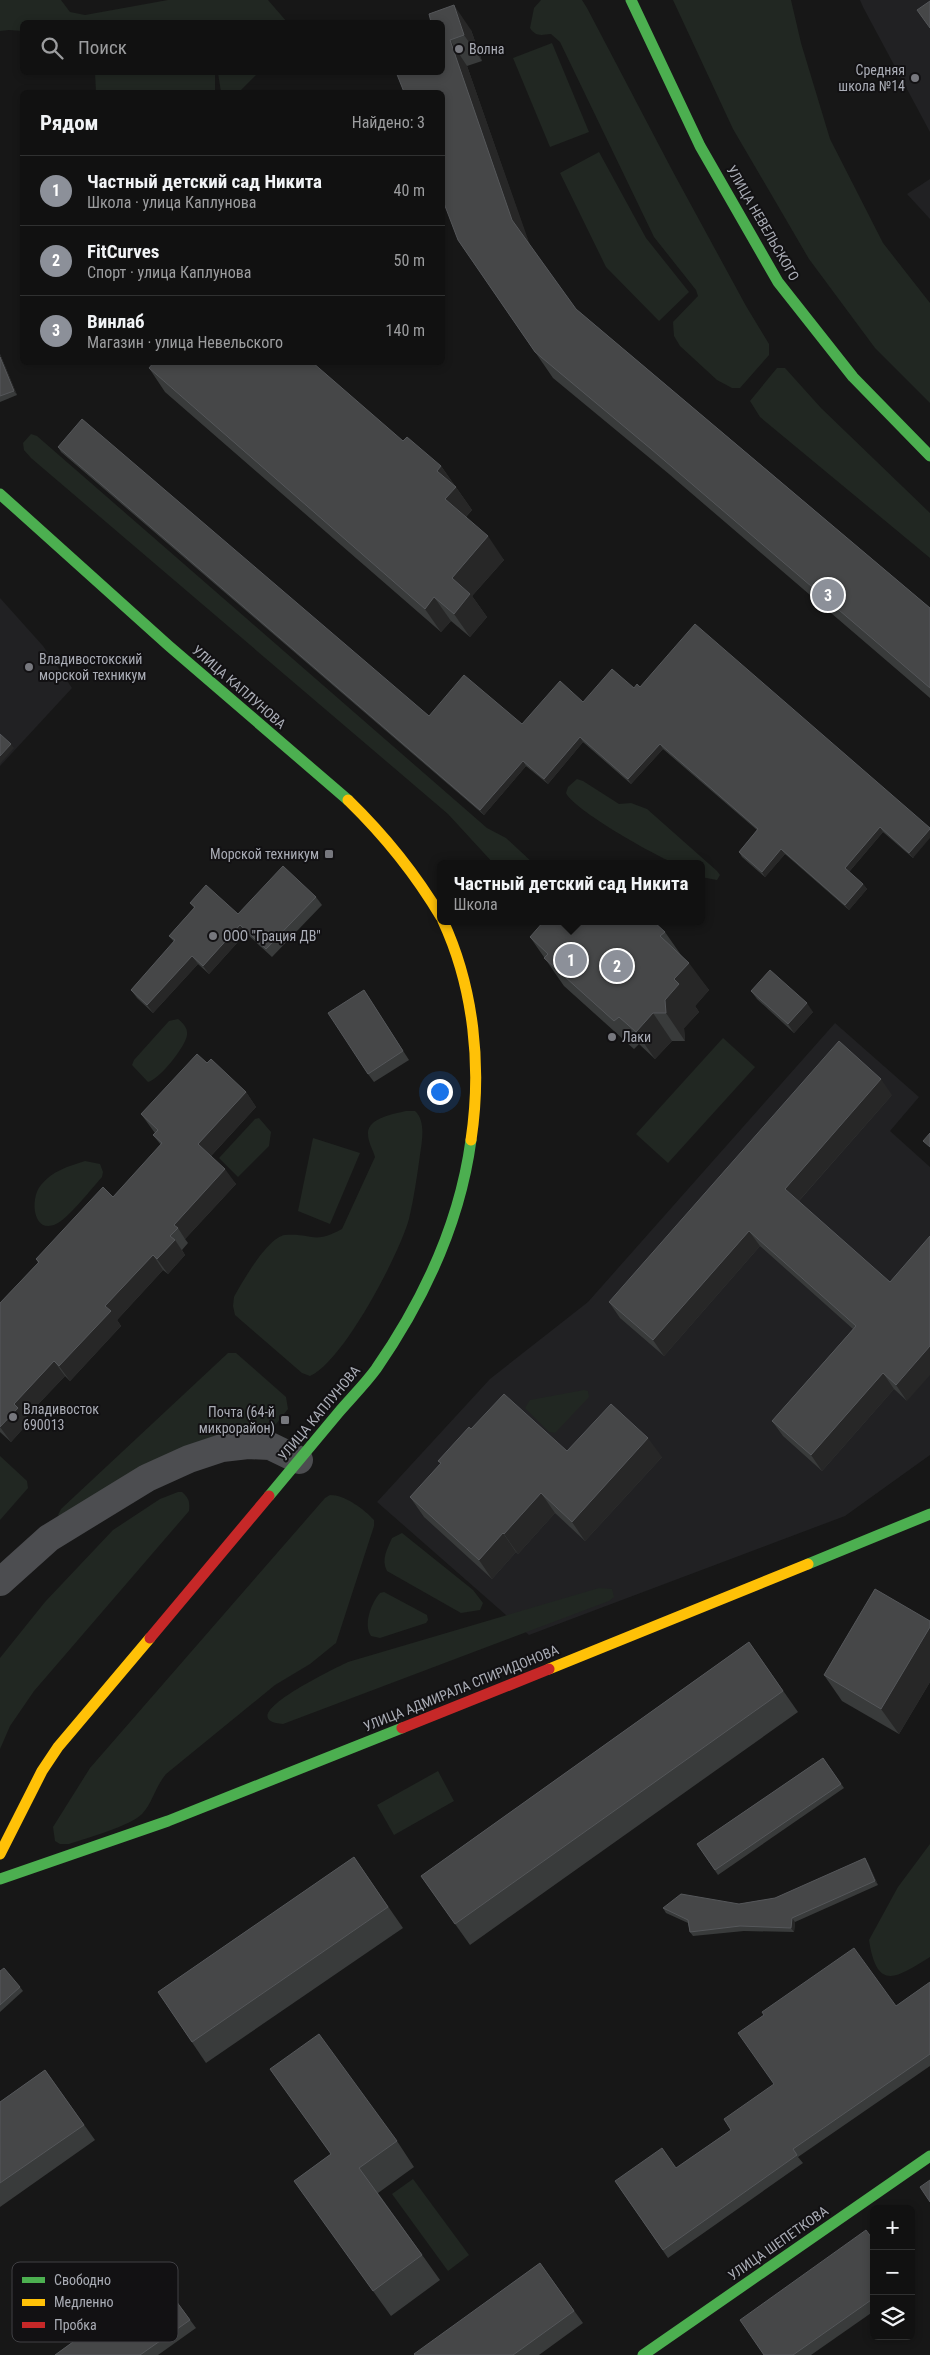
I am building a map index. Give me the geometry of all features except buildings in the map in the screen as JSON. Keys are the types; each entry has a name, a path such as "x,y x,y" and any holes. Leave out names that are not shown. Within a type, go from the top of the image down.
{"main road":[{"name":"УЛИЦА НЕВЕЛЬСКОГО","path":"631,0 700,146 778,282 853,377 930,456"},
{"name":"УЛИЦА КАПЛУНОВА","path":"0,494 140,622 366,816 408,862 437,910"},
{"name":"УЛИЦА КАПЛУНОВА","path":"0,1854 42,1771 58,1747 375,1370 402,1330 430,1276 451,1229 461,1195 474,1121 474,1052 469,996 462,967 445,925"},
{"name":"УЛИЦА АДМИРАЛА СПИРИДОНОВА","path":"0,1879 168,1821 542,1672 930,1514"},
{"name":"УЛИЦА ШЕПЕТКОВА","path":"643,2355 930,2156"}],"street":[{"path":"0,1582 49,1538 147,1478 189,1459 222,1448 248,1445 270,1446 299,1460"}],"shaded area":[{"path":"0,0 61,0 70,12 85,15 168,0 268,0 285,20 20,20 20,31 0,31"},
{"path":"541,0 582,0 672,170 746,306 769,344 769,355 740,388 732,388 717,380 680,346 674,336 673,322 698,296 696,290 654,237 560,42 551,34 537,34 530,28 534,8"},
{"path":"673,0 791,0 801,43 830,139 883,243 930,303 930,403 875,348 809,259 733,129"},
{"name":"Средняя школа №14","path":"860,0 930,0 930,132 863,7"},
{"path":"552,43 589,132 550,147 513,58"},
{"path":"95,75 215,75 215,90 96,90"},
{"path":"218,75 256,75 241,90 221,90"},
{"path":"599,152 646,238 689,292 659,321 606,267 560,173"},
{"path":"930,179 930,219 907,194"},
{"path":"777,368 785,368 821,408 930,513 930,558 760,417 750,401"},
{"path":"31,434 37,436 487,828 506,838 530,860 490,860 448,814 31,458 24,450 23,443"},
{"name":"Владивостокский морской техникум","path":"0,598 43,646 72,688 0,766"},
{"path":"577,779 619,804 631,803 647,809 705,860 668,860 633,842 598,821 572,801 566,793 568,787"},
{"path":"705,860 720,875 717,880 705,878"},
{"path":"178,1019 187,1030 182,1047 165,1069 148,1082 132,1065 134,1060 169,1021"},
{"path":"835,1023 919,1097 890,1131 930,1167 930,1455 845,1516 529,1635 377,1502 490,1379 588,1302"},
{"path":"723,1038 755,1067 668,1163 636,1134"},
{"path":"406,1111 415,1111 421,1120 422,1144 414,1195 403,1236 368,1306 338,1351 323,1367 310,1376 302,1373 235,1315 234,1297 256,1261 271,1243 278,1238 285,1235 319,1237 342,1229 375,1157 369,1140 369,1129 376,1120"},
{"path":"259,1118 271,1132 269,1146 238,1177 219,1158 255,1119"},
{"path":"313,1138 360,1153 330,1224 298,1211"},
{"path":"85,1161 100,1164 103,1172 102,1177 61,1221 48,1226 42,1224 35,1213 35,1198 41,1185 45,1180 67,1167"},
{"path":"228,1353 236,1353 286,1397 288,1409 268,1434 61,1518 58,1515 61,1509"},
{"path":"584,1390 588,1391 589,1397 555,1433 549,1432 525,1408 530,1400"},
{"path":"0,1456 27,1481 28,1488 0,1520"},
{"path":"182,1492 188,1498 189,1511 34,1691 10,1726 0,1749 0,1658 45,1602 113,1530 160,1499"},
{"path":"330,1495 342,1497 354,1503 374,1520 374,1526 336,1643 310,1664 275,1685 166,1774 142,1814 128,1823 69,1844 60,1844 55,1841 53,1827 90,1768 325,1498"},
{"path":"402,1533 473,1590 483,1603 480,1610 461,1613 387,1571 385,1558 392,1538"},
{"path":"599,1588 612,1589 614,1597 609,1601 283,1724 269,1720 268,1713 277,1703 309,1682 348,1662"},
{"path":"384,1592 427,1615 428,1620 426,1623 380,1638 371,1636 368,1626 369,1614 377,1597 380,1593"},
{"path":"438,1771 454,1801 394,1835 377,1805"},
{"path":"930,1844 930,1957 898,1975 890,1976 883,1974 877,1968 869,1940 898,1887"},
{"path":"413,2179 469,2255 448,2271 392,2194"}],"traffic: fast":[{"path":"631,0 700,146 778,282 853,377 930,456"},
{"path":"0,494 169,646 348,800"},
{"path":"269,1496 372,1375 409,1316 437,1260 448,1231 466,1171 471,1140"},
{"path":"808,1564 930,1514"},
{"path":"0,1879 168,1821 402,1728"},
{"path":"643,2355 930,2156"}],"traffic: slow":[{"path":"348,800 399,856 437,911"},
{"path":"445,925 462,973 473,1028 476,1084 471,1140"},
{"path":"549,1669 808,1564"},
{"path":"0,1854 42,1771 58,1747 150,1638"}],"traffic: jam":[{"path":"150,1638 269,1496"},
{"path":"402,1728 549,1669"}],"place":[{"name":"Волна","path":"459,49"},
{"name":"Средняя школа №14","path":"915,78"},
{"name":"Винлаб","path":"828,595"},
{"name":"Владивостокский морской техникум","path":"29,667"},
{"name":"Морской техникум","path":"329,854"},
{"name":"ООО \"Грация ДВ\"","path":"213,936"},
{"name":"Частный детский сад Никита","path":"571,960"},
{"name":"FitCurves","path":"617,966"},
{"name":"Лаки","path":"612,1037"},
{"name":"Владивосток 690013","path":"13,1417"},
{"name":"Почта (64-й микрорайон)","path":"285,1420"}]}
